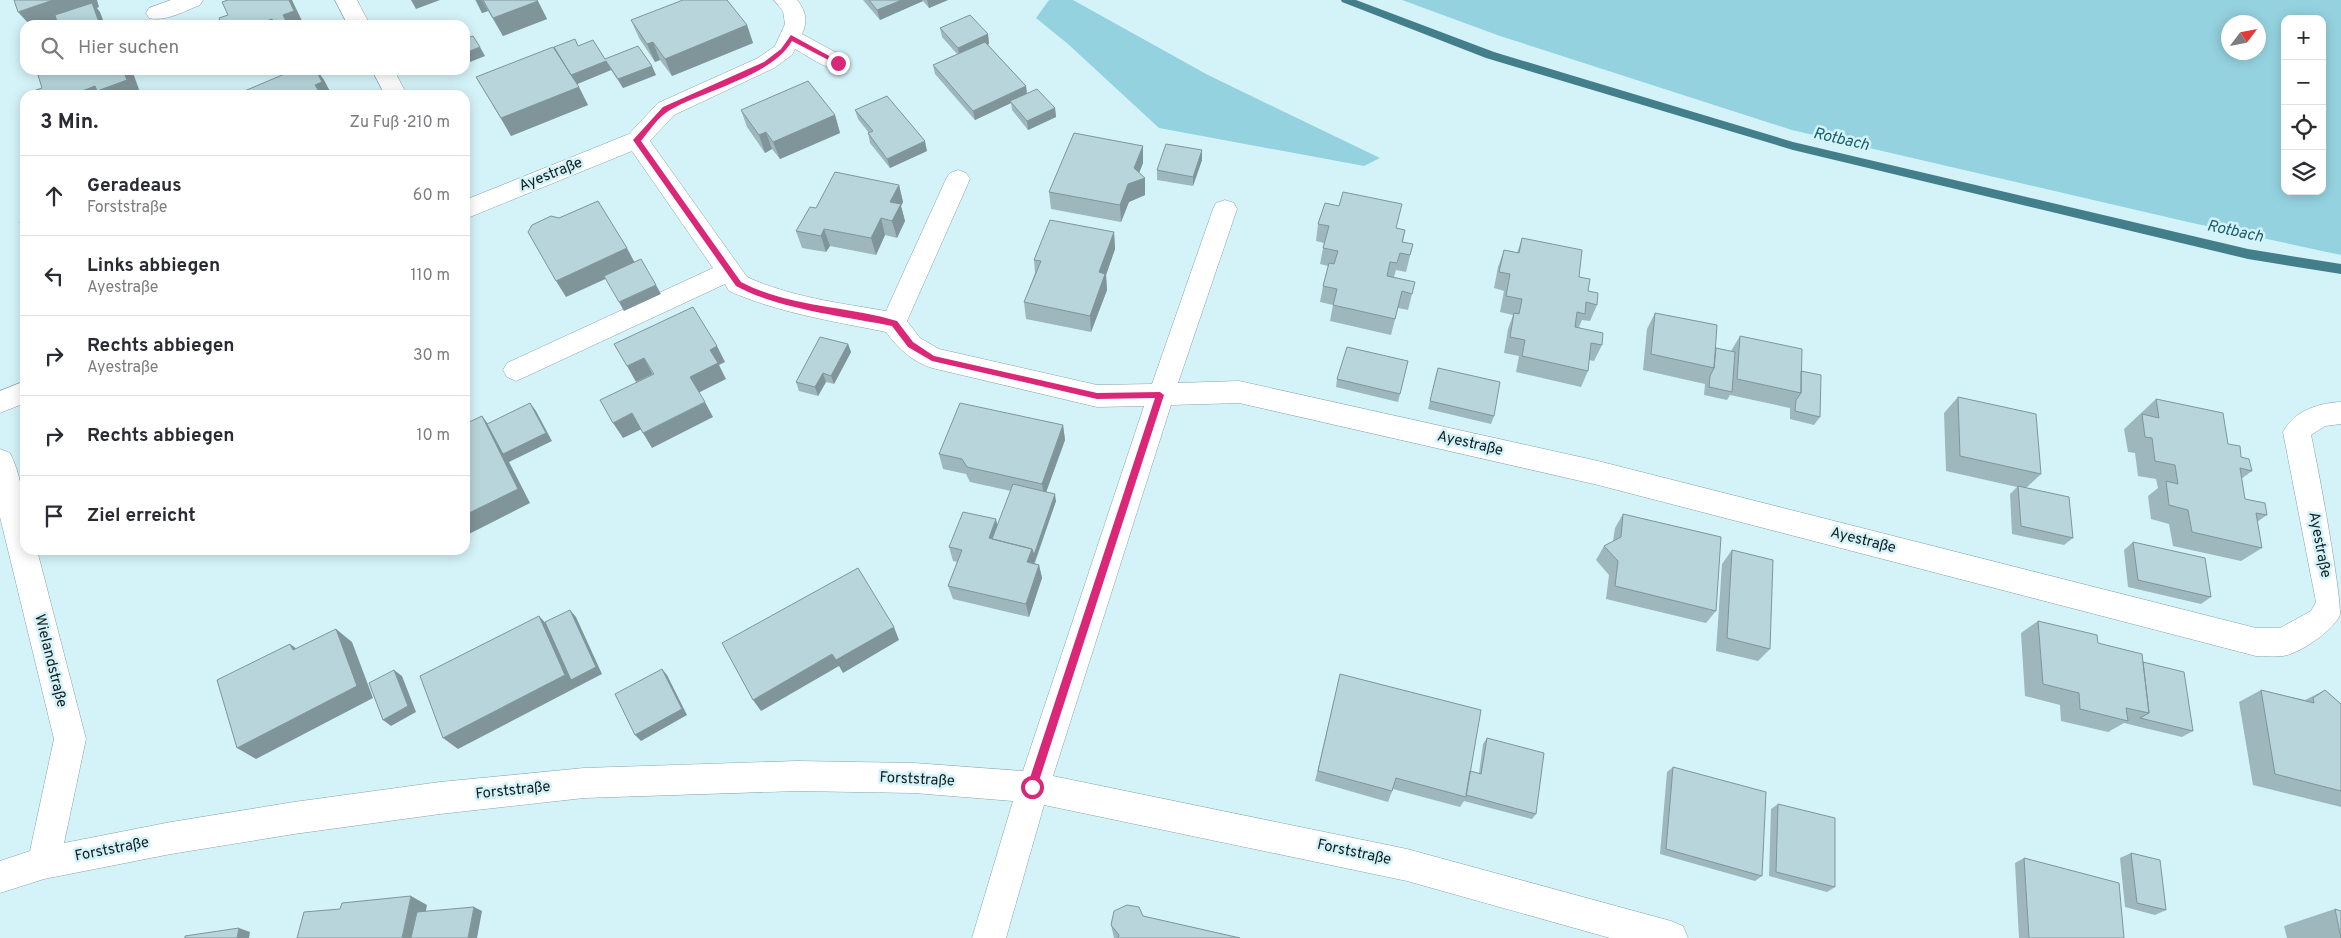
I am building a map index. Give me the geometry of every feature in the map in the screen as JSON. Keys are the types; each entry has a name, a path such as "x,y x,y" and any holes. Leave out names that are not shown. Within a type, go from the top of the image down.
{"street":[{"path":"157,12 192,0"},
{"path":"346,0 356,20"},
{"path":"785,0 793,10 796,24 791,37 838,63"},
{"name":"Ayestraße","path":"470,208 637,140 666,109 766,64 784,50 791,37"},
{"path":"386,75 393,90"},
{"path":"637,140 738,284 750,290 799,304 894,323 958,179"},
{"path":"989,938 1032,787 1160,395 1225,209"},
{"path":"516,370 728,272"},
{"name":"Ayestraße","path":"894,323 911,345 932,358 1097,396 1239,392 1249,394 1598,473 2256,642 2284,642 2321,620 2331,604 2297,432 2308,420 2327,413 2341,413"},
{"path":"0,402 20,394"},
{"name":"Wielandstraße","path":"0,461 20,540"},
{"name":"Wielandstraße","path":"24,555 70,739 44,863"},
{"name":"Forststraße","path":"0,877 44,863 171,838 294,818 440,798 584,783 797,776 914,778 1032,787 1407,865 1671,938"}],"shaded area":[{"path":"1049,0 1073,0 1208,75 1380,158 1364,166 1159,128 1068,44 1036,18"},
{"path":"1402,0 2341,0 2341,255 2188,222 1792,130 1500,36"}],"building":[{"path":"14,0 53,0 18,12"},
{"path":"228,0 289,0 294,11 283,15 286,20 220,20 219,18 228,15 222,2"},
{"path":"483,0 537,0 538,1 493,18"},
{"path":"683,0 727,0 747,25 665,59 653,42 647,44 631,20"},
{"path":"869,0 902,0 877,10"},
{"path":"92,3 98,20 56,20 55,15"},
{"path":"970,15 988,34 958,48 940,28"},
{"path":"473,36 480,47 470,51 470,37"},
{"path":"575,39 578,46 593,40 605,59 638,46 652,66 618,79 606,61 571,75 554,47"},
{"path":"985,42 1026,86 973,111 933,65"},
{"path":"553,47 579,87 501,118 476,77"},
{"path":"38,75 125,75 127,80 100,90 97,90 95,86 85,90 36,90 42,88"},
{"path":"282,75 318,75 322,82 315,85 318,90 247,90"},
{"path":"808,81 835,115 773,142 766,132 759,135 741,110"},
{"path":"1037,89 1055,108 1027,121 1010,101"},
{"path":"887,96 925,141 887,159 868,133 873,131 855,110"},
{"path":"1074,133 1143,146 1134,168 1145,178 1128,184 1120,205 1049,192"},
{"path":"1166,144 1202,150 1193,177 1157,170"},
{"path":"835,172 899,185 890,202 901,204 892,221 881,218 871,238 824,229 821,236 796,231 810,207 816,208"},
{"path":"1343,192 1402,204 1396,228 1405,230 1402,242 1413,244 1410,255 1400,253 1397,263 1390,262 1387,276 1415,282 1412,294 1402,291 1395,319 1333,305 1337,289 1323,286 1329,263 1334,264 1338,251 1323,248 1329,226 1318,224 1325,203 1339,206"},
{"path":"598,201 627,248 556,281 528,232 532,225 551,216 559,218"},
{"path":"1050,220 1114,232 1099,272 1105,274 1090,316 1024,302 1041,261 1034,260"},
{"path":"1522,238 1582,250 1579,277 1590,279 1588,291 1598,293 1597,305 1586,302 1585,314 1577,312 1575,327 1603,333 1602,345 1591,343 1588,371 1522,356 1525,340 1510,337 1514,313 1519,314 1522,299 1506,296 1510,274 1499,272 1504,250 1519,253"},
{"path":"641,259 656,285 619,302 604,276"},
{"path":"693,307 717,346 710,350 718,363 690,377 705,402 643,433 632,413 613,423 600,400 654,374 644,358 627,366 614,344"},
{"path":"1655,313 1717,325 1714,368 1651,354"},
{"path":"1740,336 1802,349 1801,393 1737,379"},
{"path":"820,337 848,344 831,376 823,373 815,387 796,382"},
{"path":"1347,347 1408,361 1400,394 1337,379"},
{"path":"1716,348 1735,352 1732,392 1709,387 1710,376 1714,368"},
{"path":"1438,368 1500,382 1494,416 1430,401"},
{"path":"1801,371 1821,375 1820,417 1795,411 1796,400 1801,393"},
{"path":"1958,397 2036,414 2041,474 1960,456"},
{"path":"2156,399 2223,413 2228,444 2240,446 2241,457 2249,459 2252,471 2240,468 2245,499 2265,503 2267,515 2256,513 2262,548 2192,532 2188,510 2169,505 2166,481 2178,484 2175,465 2155,461 2152,438 2145,437 2142,414 2159,418"},
{"path":"530,403 546,433 503,454 487,424"},
{"path":"960,403 1063,425 1042,484 967,467 962,459 939,454"},
{"path":"482,416 518,489 470,513 470,422"},
{"path":"1013,484 1055,494 1034,555 1032,549 992,539"},
{"path":"2018,486 2069,497 2073,538 2021,526"},
{"path":"963,512 996,519 989,538 1032,549 1027,562 1039,565 1026,604 948,586 962,550 949,547"},
{"path":"1623,514 1721,537 1716,611 1615,586 1618,561 1604,546 1621,537"},
{"path":"2133,542 2205,558 2211,597 2138,580"},
{"path":"1732,550 1773,560 1770,649 1727,638"},
{"path":"858,568 894,627 836,660 832,654 753,700 722,643"},
{"path":"570,610 596,667 571,680 545,622"},
{"path":"539,616 565,675 443,738 420,676"},
{"path":"2038,621 2097,635 2098,643 2142,654 2149,713 2126,708 2128,721 2080,709 2079,693 2043,684"},
{"path":"336,629 357,686 237,748 217,680 290,644 293,650"},
{"path":"2143,662 2184,672 2193,731 2140,718 2149,713"},
{"path":"662,669 682,709 635,735 615,694"},
{"path":"394,670 408,706 383,720 369,683"},
{"path":"1340,674 1481,710 1466,797 1396,778 1392,791 1318,771"},
{"path":"2261,690 2314,703 2313,698 2325,690 2341,704 2341,791 2275,774"},
{"path":"1487,738 1544,753 1536,814 1466,795 1470,771 1481,774"},
{"path":"1673,767 1766,792 1762,876 1666,849"},
{"path":"1778,804 1835,818 1835,887 1776,872"},
{"path":"2131,853 2160,860 2166,910 2137,903"},
{"path":"2024,858 2119,883 2124,938 2029,938"},
{"path":"411,896 402,938 297,938 304,912 340,909 342,903"},
{"path":"1127,905 1139,907 1143,916 1240,938 1118,938 1119,935 1111,925 1114,911"},
{"path":"474,907 468,938 411,938 417,912"},
{"path":"2335,909 2341,911 2341,938"},
{"path":"239,928 237,938 185,938 185,936"}],"waterway":[{"name":"Rotbach","path":"1346,0 1490,55 1793,146 2248,254 2341,269"}],"route":[{"path":"838,63 791,37 784,50 766,64 666,109 637,140 738,284 750,290 799,304 894,323 911,345 932,358 1097,396 1160,395 1032,787"}]}
